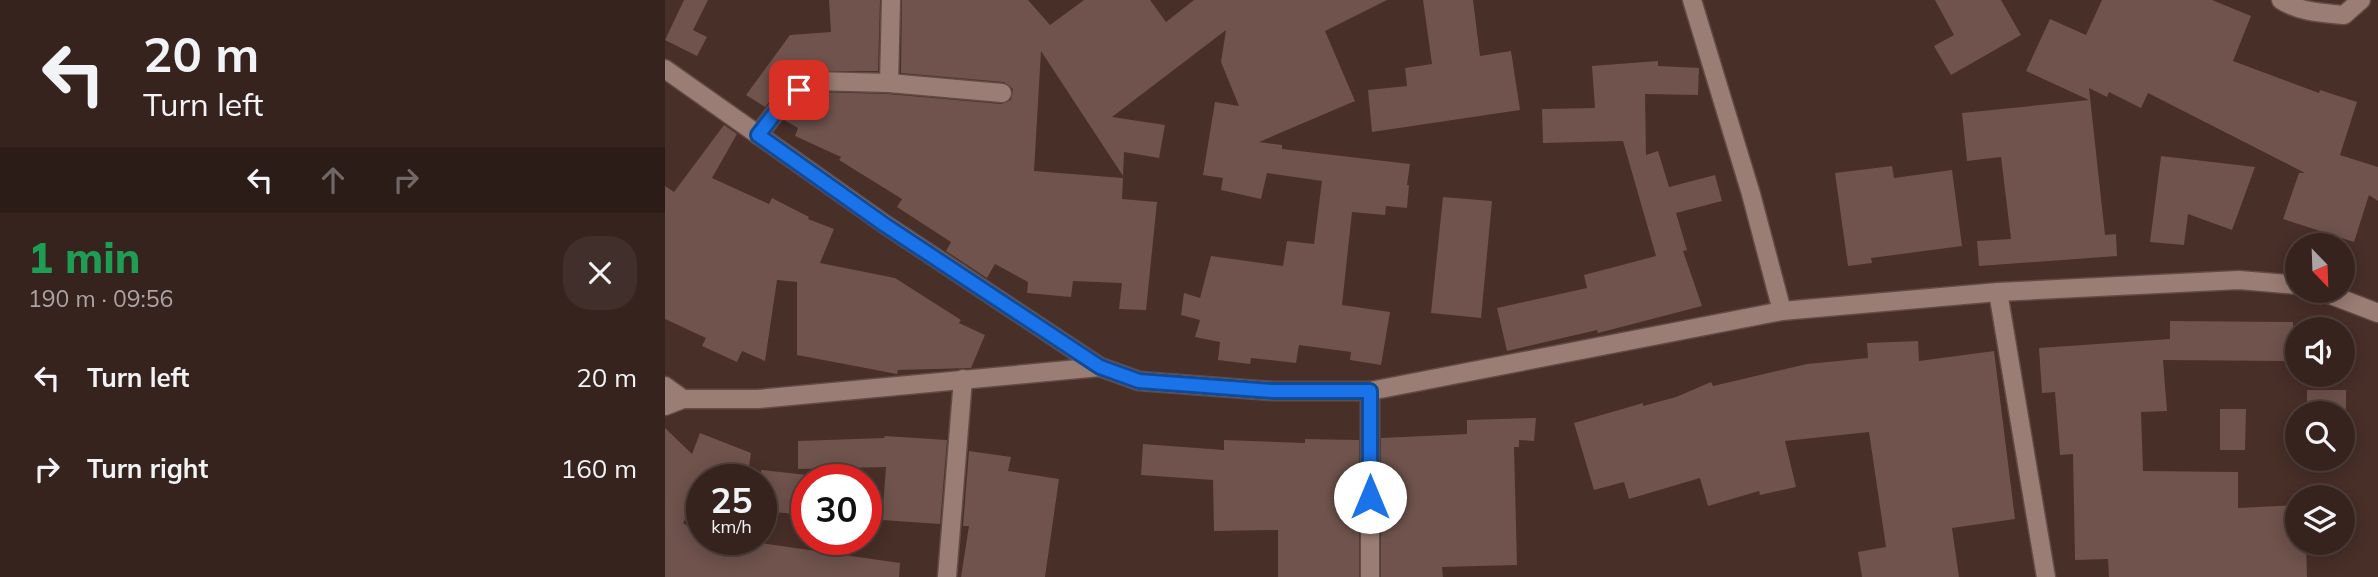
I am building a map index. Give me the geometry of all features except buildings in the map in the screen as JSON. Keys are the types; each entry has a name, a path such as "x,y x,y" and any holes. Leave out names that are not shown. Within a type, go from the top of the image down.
{"street":[{"path":"889,83 891,0"},
{"path":"1692,0 1751,194 1782,311"},
{"path":"2281,0 2288,5 2317,13 2344,15 2361,0"},
{"path":"665,69 885,225 1100,367 1139,381 1272,391 1370,391 1782,311 1998,292 2239,280 2285,284"},
{"path":"758,135 785,100 812,81 889,83 1002,93"},
{"path":"1998,292 2046,577"},
{"path":"2352,303 2378,313"},
{"path":"665,406 683,398 758,399 1100,367"},
{"path":"947,577 963,379"},
{"path":"665,386 683,398"},
{"path":"1370,391 1370,577"}],"route":[{"path":"799,90 785,100 758,135 885,225 1100,367 1139,381 1272,391 1370,391 1370,497"}]}
